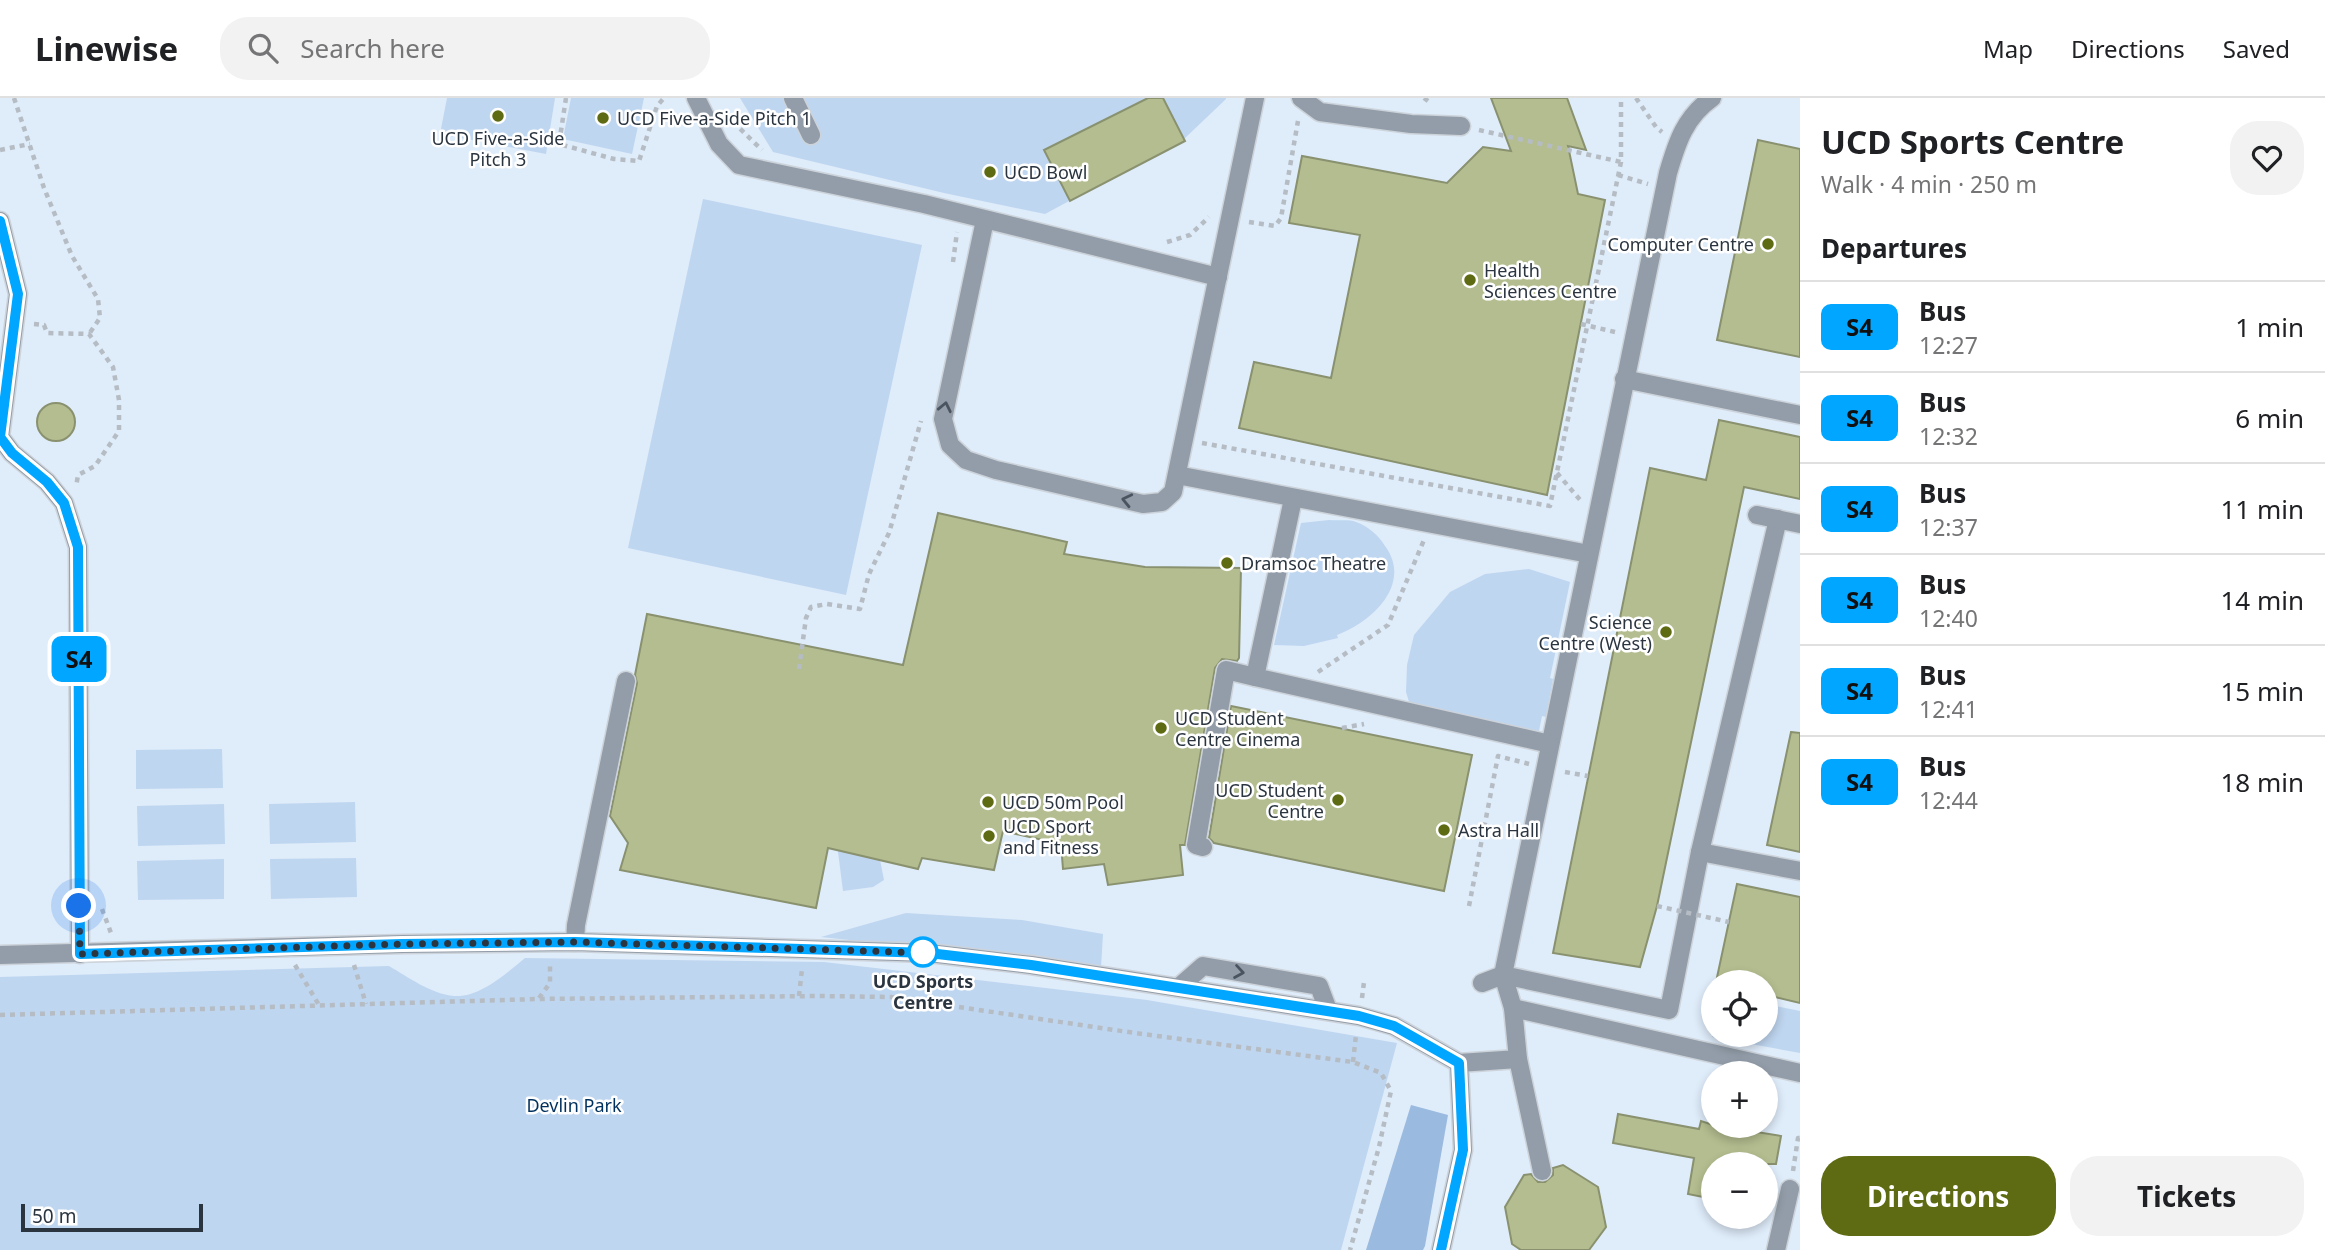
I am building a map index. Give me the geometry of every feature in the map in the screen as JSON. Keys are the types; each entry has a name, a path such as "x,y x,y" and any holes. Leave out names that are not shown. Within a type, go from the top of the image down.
{"street":[{"path":"696,98 719,144 739,165 924,204 1219,277"},
{"path":"793,98 811,135"},
{"path":"985,220 943,419 950,445 966,460 992,469 1143,503 1161,502 1173,492 1177,475 1255,98"},
{"path":"1302,98 1320,112 1411,124 1461,126"},
{"path":"1542,1171 1518,1059 1513,1008 1503,975 1664,188 1677,143 1692,115 1712,98"},
{"path":"0,221 18,294 0,437 12,453 47,482 64,503 78,547 80,954"},
{"path":"1624,379 1800,415"},
{"path":"1177,475 1589,554"},
{"path":"1255,677 1293,499"},
{"path":"1757,515 1800,524"},
{"path":"1482,983 1503,975 1669,1010 1700,852 1778,519"},
{"path":"1203,847 1196,845 1226,670 1550,744"},
{"path":"575,942 576,925 626,681"},
{"path":"1700,852 1800,871"},
{"path":"0,954 575,942 929,953 1031,965 1328,1010 1394,1026 1459,1063 1518,1059"},
{"path":"1513,1008 1800,1073"},
{"path":"1441,1250 1463,1150 1459,1063"},
{"path":"1776,1250 1790,1189"}],"path":[{"path":"14,98 44,188 72,256 99,299 100,318 89,334"},
{"path":"566,98 559,144 614,159 639,161 657,106 664,98"},
{"path":"1244,222 1275,226 1280,218 1302,98"},
{"path":"1184,440 1550,506 1584,325 1621,162 1621,98"},
{"path":"1636,98 1656,127 1677,143"},
{"path":"732,119 767,157"},
{"path":"1461,126 1621,162"},
{"path":"0,150 30,144"},
{"path":"1618,176 1664,188"},
{"path":"952,267 958,228"},
{"path":"1584,325 1618,333"},
{"path":"799,668 806,618 811,607 827,604 860,609 869,573 889,533 923,415"},
{"path":"1557,472 1595,519"},
{"path":"1297,686 1388,625 1432,524"},
{"path":"1342,728 1364,724"},
{"path":"1469,906 1498,756 1545,768"},
{"path":"1657,906 1729,922"},
{"path":"292,947 295,969 320,1006"},
{"path":"351,957 366,1004"},
{"path":"538,999 550,983 550,960"},
{"path":"799,996 803,962"},
{"path":"0,1015 538,999 891,997 1353,1062 1381,1073 1391,1091 1379,1147 1350,1250"},
{"path":"1353,1062 1357,1027"},
{"path":"1790,1189 1800,1138"}],"shaded area":[{"path":"0,98 1800,98 1800,1250 0,1250"},
{"path":"1411,1105 1448,1115 1425,1246 1423,1250 1366,1250"}],"green space":[{"name":"UCD Five-a-Side Pitch 3","path":"447,98 555,98 546,154 440,134"},
{"name":"UCD Five-a-Side Pitch 1","path":"571,98 644,98 632,154 563,139"},
{"name":"UCD Bowl","path":"740,98 1226,99 1184,139 1045,214 773,152"},
{"path":"703,199 922,245 846,595 628,548"},
{"path":"1329,520 1356,522 1380,539 1392,560 1394,574 1391,587 1385,600 1375,611 1337,635 1338,638 1304,646 1274,645 1301,523"},
{"path":"1529,569 1570,582 1550,678 1553,679 1546,717 1542,716 1539,731 1410,705 1406,692 1407,665 1414,635 1450,592 1485,574"},
{"path":"222,749 223,788 136,789 136,750"},
{"path":"355,802 356,842 270,844 269,804"},
{"path":"224,804 225,844 138,846 137,806"},
{"path":"854,833 851,854 880,860 884,880 873,887 843,891 837,844"},
{"path":"356,858 357,897 271,899 270,859"},
{"path":"224,859 224,899 138,900 137,861"},
{"path":"906,913 1022,920 1103,934 1101,967 821,937"},
{"name":"Devlin Park","path":"525,958 824,962 1147,1000 1397,1043 1341,1250 0,1250 0,977 389,966 428,989 445,995 463,996 483,989"},
{"path":"1778,1006 1800,1011 1800,1053 1767,1047 1778,1047"}],"building":[{"path":"1148,98 1163,98 1185,141 1070,201 1044,150"},
{"name":"Health Sciences Centre","path":"1491,98 1567,98 1586,150 1568,146 1578,194 1605,200 1547,495 1239,428 1254,362 1331,378 1360,235 1289,223 1302,156 1447,183 1483,147 1511,151"},
{"name":"Computer Centre","path":"1758,140 1800,149 1800,357 1717,340"},
{"path":"56,403 69,409 75,422 69,435 56,441 43,435 37,422 43,409"},
{"name":"Science Centre (West)","path":"1719,420 1800,437 1800,499 1744,487 1657,906 1640,967 1553,953 1650,468 1706,480"},
{"path":"938,513 1067,542 1064,554 1145,567 1241,568 1239,658 1237,661 1222,659 1215,668 1185,845 1180,845 1183,875 1108,885 1104,864 1063,869 1061,844 1003,831 994,870 922,858 918,869 828,848 816,908 620,870 628,843 610,816 637,683 635,675 647,614 903,665"},
{"name":"UCD Student Centre","path":"1231,706 1472,755 1444,891 1214,843 1209,838"},
{"path":"1791,732 1800,733 1800,852 1767,845"},
{"path":"1737,884 1800,897 1800,1003 1778,998 1778,970 1719,970"},
{"path":"1618,1114 1699,1129 1701,1121 1701,1138 1781,1136 1778,1153 1701,1152 1701,1197 1688,1194 1694,1158 1613,1143"},
{"path":"1563,1165 1598,1187 1606,1227 1589,1250 1521,1250 1512,1244 1505,1207 1524,1175 1531,1174 1538,1182 1545,1182 1553,1175 1553,1168"}],"bus line":[{"name":"S4","path":"0,221 18,294 0,437 20,462 47,482 64,503 78,547 80,954 235,948 575,942 929,953 1031,965 1359,1016 1394,1026 1459,1063 1463,1150 1441,1250"}],"place":[{"name":"UCD Five-a-Side Pitch 3","path":"498,116"},
{"name":"UCD Five-a-Side Pitch 1","path":"603,118"},
{"name":"UCD Bowl","path":"990,172"},
{"name":"Computer Centre","path":"1768,244"},
{"name":"Health Sciences Centre","path":"1470,280"},
{"name":"Dramsoc Theatre","path":"1227,563"},
{"name":"Science Centre (West)","path":"1666,632"},
{"name":"UCD Student Centre Cinema","path":"1161,728"},
{"name":"UCD Student Centre","path":"1338,800"},
{"name":"UCD 50m Pool","path":"988,802"},
{"name":"Astra Hall","path":"1444,830"},
{"name":"UCD Sport and Fitness","path":"989,836"},
{"name":"UCD Sports Centre","path":"923,952"}],"route":[{"path":"79,906 80,954 235,948 575,942 929,953 923,952"}]}
